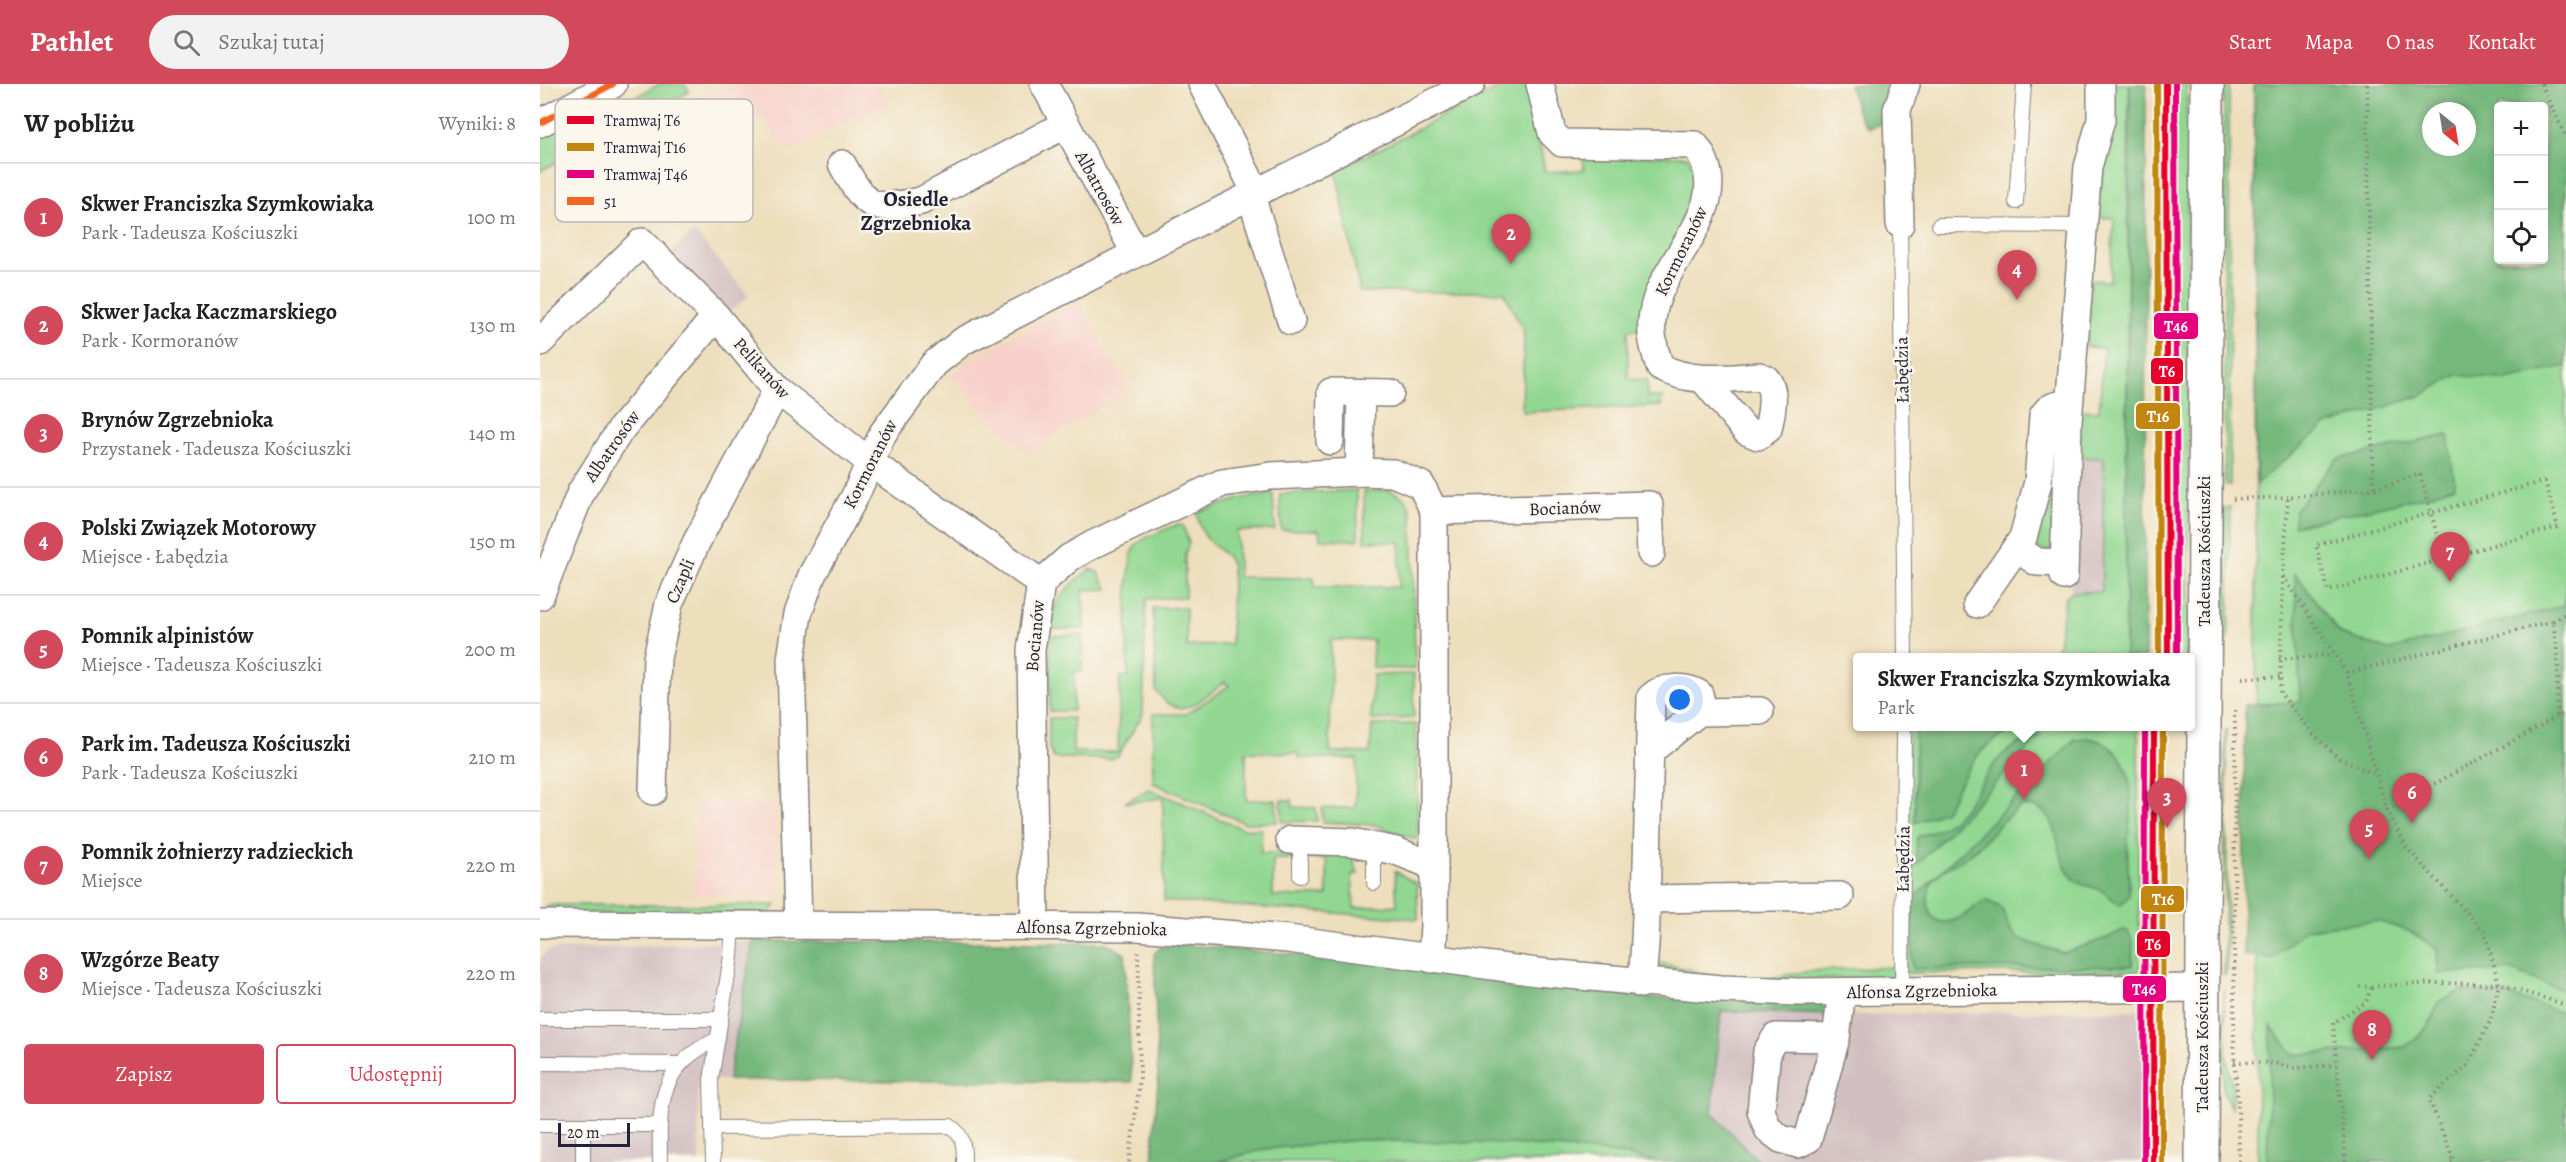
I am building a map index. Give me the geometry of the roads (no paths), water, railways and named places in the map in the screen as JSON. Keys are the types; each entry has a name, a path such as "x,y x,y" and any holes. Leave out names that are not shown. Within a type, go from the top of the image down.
{"street":[{"path":"586,99 614,84"},
{"name":"Albatrosów","path":"1044,84 1135,252"},
{"path":"1202,84 1254,195 1291,321"},
{"name":"Kormoranów","path":"798,925 791,731 793,637 812,575 884,433 934,364 963,341 1471,84"},
{"name":"Kormoranów","path":"1540,84 1552,133 1562,142 1695,145 1703,157 1710,184 1705,208 1659,292 1653,313 1652,342 1660,367 1678,376 1703,379"},
{"name":"Łabędzia","path":"1900,224 1897,110 1906,84"},
{"path":"2016,548 2037,562 2064,569 2069,404 2088,167 2101,120 2101,84"},
{"name":"Tadeusza Kościuszki","path":"2202,1162 2206,84"},
{"path":"540,123 555,115"},
{"path":"842,164 856,190 868,203 884,207 899,206 921,201 1066,124"},
{"name":"Pelikanów","path":"540,342 642,242 716,316 777,390 870,462 1041,583"},
{"name":"Albatrosów","path":"540,596 581,492 621,429 716,316"},
{"name":"Czapli","path":"653,791 657,658 669,604 696,543 777,390"},
{"path":"1330,441 1331,392 1390,393"},
{"path":"1359,472 1361,393"},
{"path":"1977,604 2022,538 2038,482 2043,416 2056,405 2069,404"},
{"name":"Bocianów","path":"1035,926 1031,650 1041,583 1069,558 1092,545 1222,483 1271,477 1359,472 1393,473 1407,477 1421,485 1434,511 1432,958"},
{"name":"Bocianów","path":"1434,511 1649,505 1651,553"},
{"path":"1641,984 1645,956 1649,752 1651,698 1657,691 1693,690 1702,700 1699,712 1649,752"},
{"path":"1699,712 1760,711"},
{"path":"1295,841 1352,842 1396,851 1434,866"},
{"path":"1646,899 1840,896"},
{"name":"Alfonsa Zgrzebnioka","path":"540,924 1137,927 1288,939 1641,984 1842,992 2202,988"},
{"path":"1836,1038 1842,992"}],"lane":[{"path":"2016,202 2024,84"},
{"name":"Łabędzia","path":"1900,224 1905,653"},
{"path":"1939,225 2083,226"},
{"name":"Łabędzia","path":"1902,992 1905,731"},
{"path":"1295,841 1300,876"},
{"path":"1374,847 1374,883"},
{"path":"713,1162 711,1080 731,956 733,925"},
{"path":"540,1020 721,1019"},
{"path":"660,1162 663,1095 681,1064 698,1048 718,1039"},
{"path":"540,1063 681,1064"},
{"path":"540,1125 660,1125"},
{"path":"583,1125 583,1162"},
{"path":"712,1128 950,1126 959,1131 964,1143 964,1162"}],"tram line":[{"name":"T16","path":"2157,84 2159,653"},
{"name":"T6","path":"2166,84 2168,653"},
{"name":"T46","path":"2175,84 2177,653"},
{"name":"T46","path":"2144,1162 2145,731"},
{"name":"T6","path":"2153,1162 2154,731"},
{"name":"T16","path":"2162,1162 2163,731"}],"place":[{"name":"Skwer Jacka Kaczmarskiego","path":"1511,264"},
{"name":"Polski Związek Motorowy","path":"2017,300"},
{"name":"Pomnik żołnierzy radzieckich","path":"2450,582"},
{"name":"Skwer Franciszka Szymkowiaka","path":"2024,800"},
{"name":"Park im. Tadeusza Kościuszki","path":"2412,823"},
{"name":"Brynów Zgrzebnioka","path":"2167,828"},
{"name":"Pomnik alpinistów","path":"2369,859"},
{"name":"Wzgórze Beaty","path":"2372,1060"}],"district":[{"name":"Osiedle Zgrzebnioka","path":"916,211"}]}
